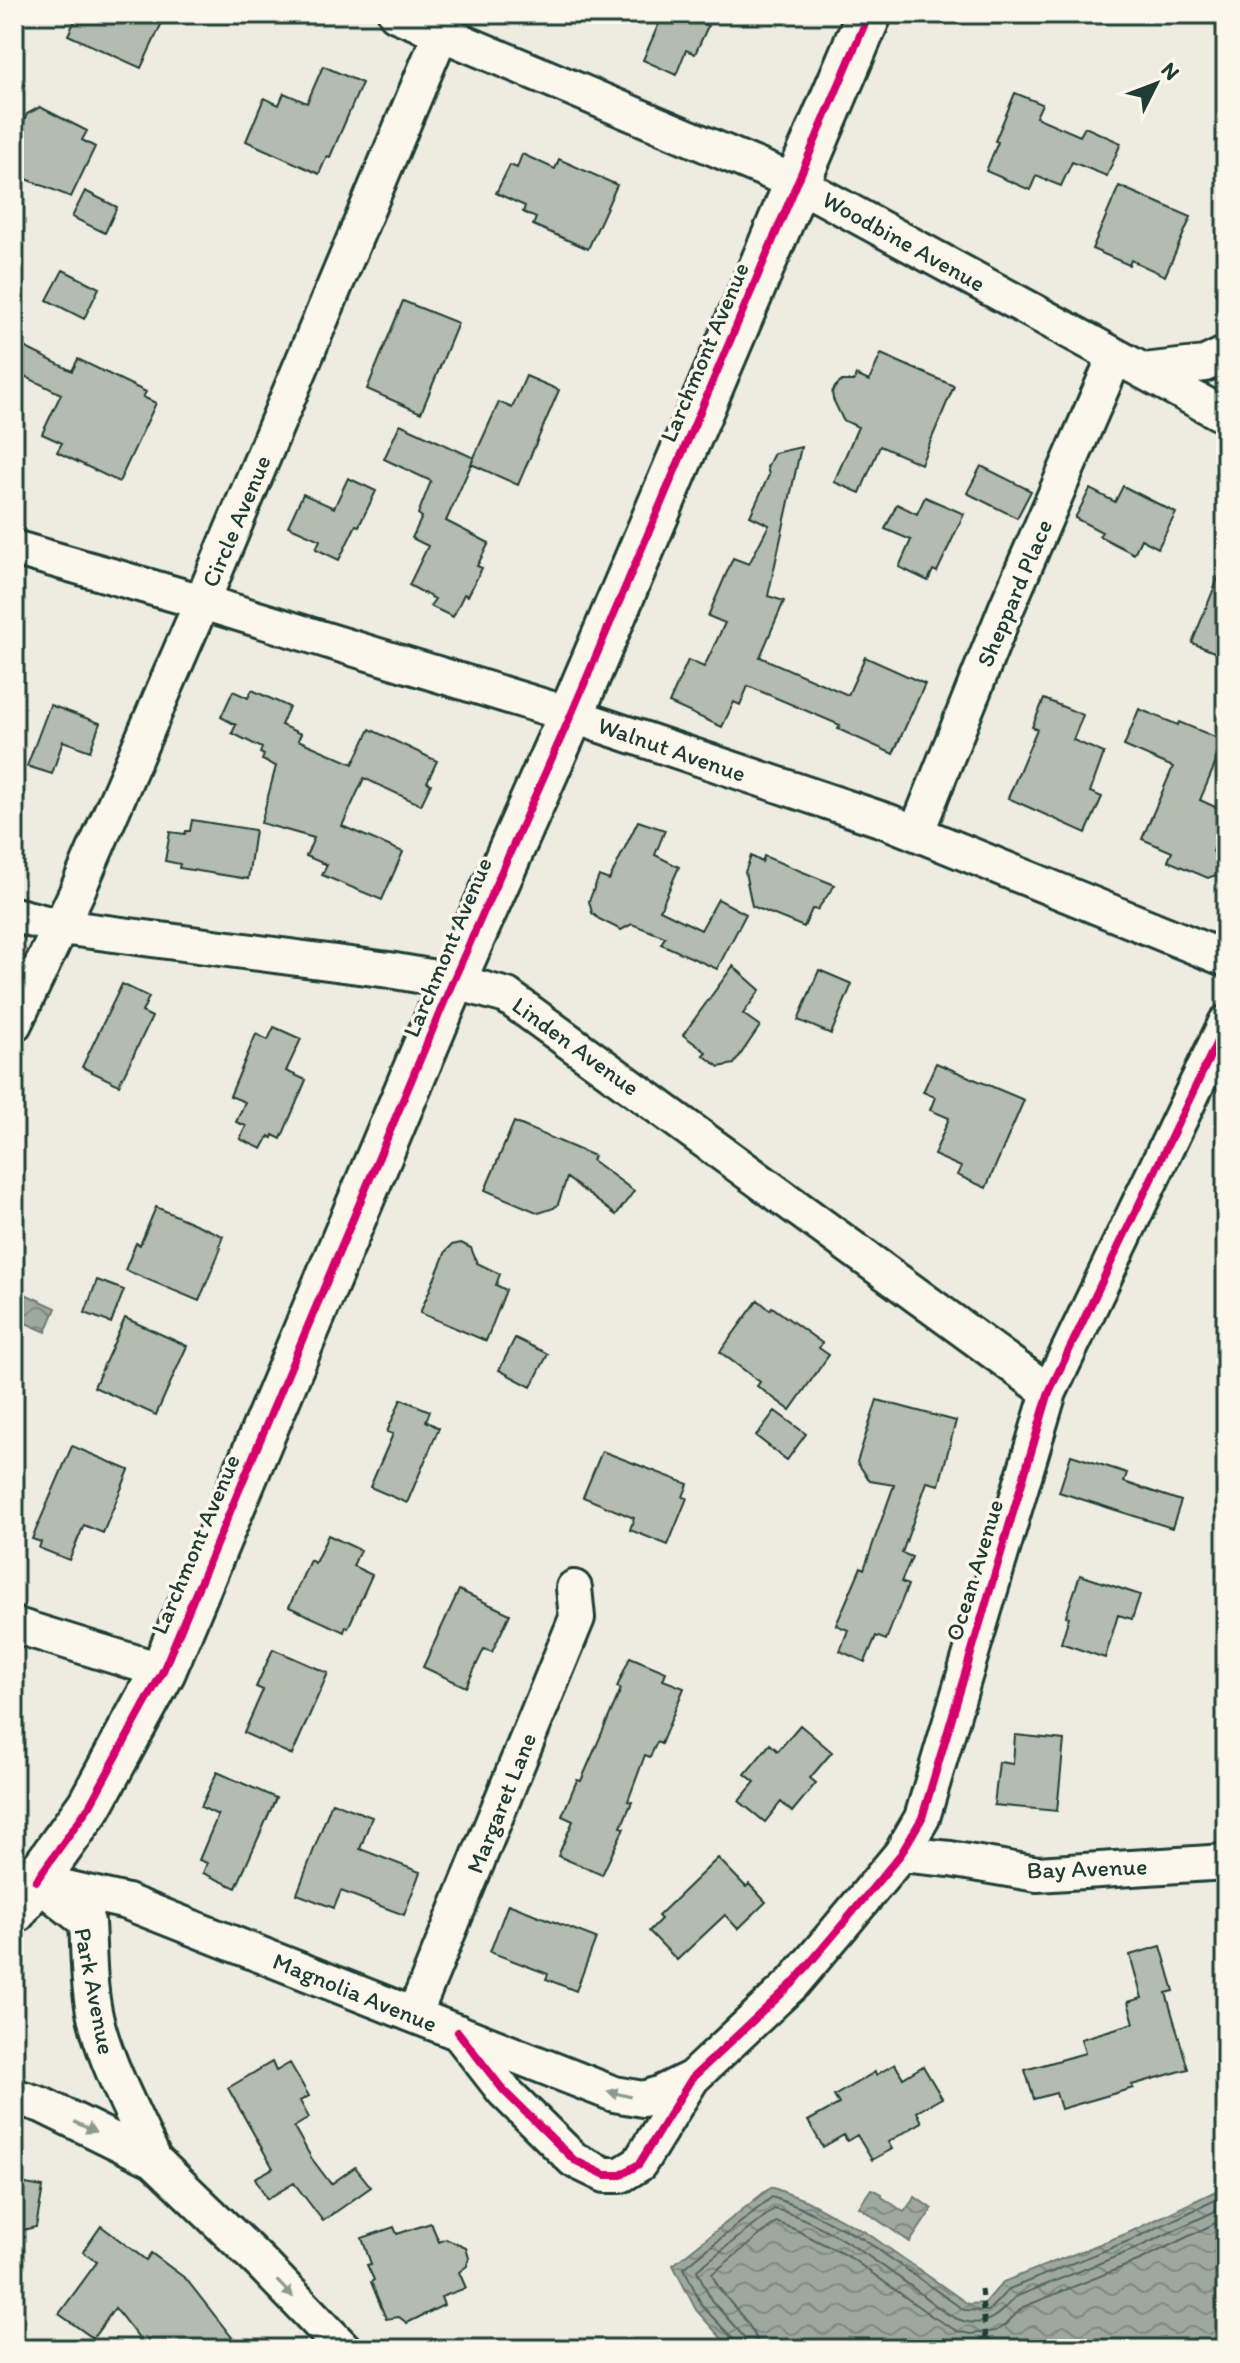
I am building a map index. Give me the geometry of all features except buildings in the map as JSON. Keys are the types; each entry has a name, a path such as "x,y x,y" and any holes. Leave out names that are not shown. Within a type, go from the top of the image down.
{"street":[{"name":"Woodbine Avenue","path":"396,14 445,24 797,183 1226,416"},
{"name":"Larchmont Avenue","path":"21,1889 90,1805 163,1671 453,981 571,715 869,14"},
{"name":"Circle Avenue","path":"14,1024 61,927 202,602 445,24"},
{"path":"1129,364 1205,364 1226,354"},
{"name":"Sheppard Place","path":"917,831 1006,609 1129,364"},
{"name":"Walnut Avenue","path":"14,548 571,715 917,831 1226,959"},
{"name":"Linden Avenue","path":"14,915 61,927 389,970 453,981 507,996 1049,1392"},
{"name":"Ocean Avenue","path":"692,2078 793,1983 901,1854 922,1818 1049,1392 1226,1023"},
{"name":"Margaret Lane","path":"414,2015 577,1618 574,1588"},
{"path":"14,1625 163,1671"},
{"name":"Bay Avenue","path":"901,1854 1037,1874 1226,1862"},
{"name":"Magnolia Avenue","path":"21,1889 127,1902 614,2094 643,2099 692,2078"},
{"name":"Park Avenue","path":"21,1889 87,1922 97,2025 114,2075 154,2160"},
{"path":"458,2032 504,2091 574,2160 605,2175 621,2175 639,2164 692,2078"},
{"name":"Park Avenue","path":"14,2096 42,2105 154,2160 261,2263 344,2349"}],"path":[{"path":"981,2289 987,2349"}],"water":[{"path":"14,1289 56,1308 46,1332 14,1318"},
{"path":"1226,2186 1226,2349 731,2349 696,2310 673,2265 771,2187 807,2201 867,2233 968,2304 985,2303 1003,2282 1128,2233"},
{"path":"871,2189 904,2212 915,2197 932,2209 910,2242 859,2207"}],"cycle path":[{"path":"36,1881 90,1805 163,1671 453,981 571,715 869,14"},
{"path":"458,2032 504,2091 574,2160 605,2175 621,2175 639,2164 692,2078 793,1983 901,1854 922,1818 1049,1392 1226,1023"}]}
